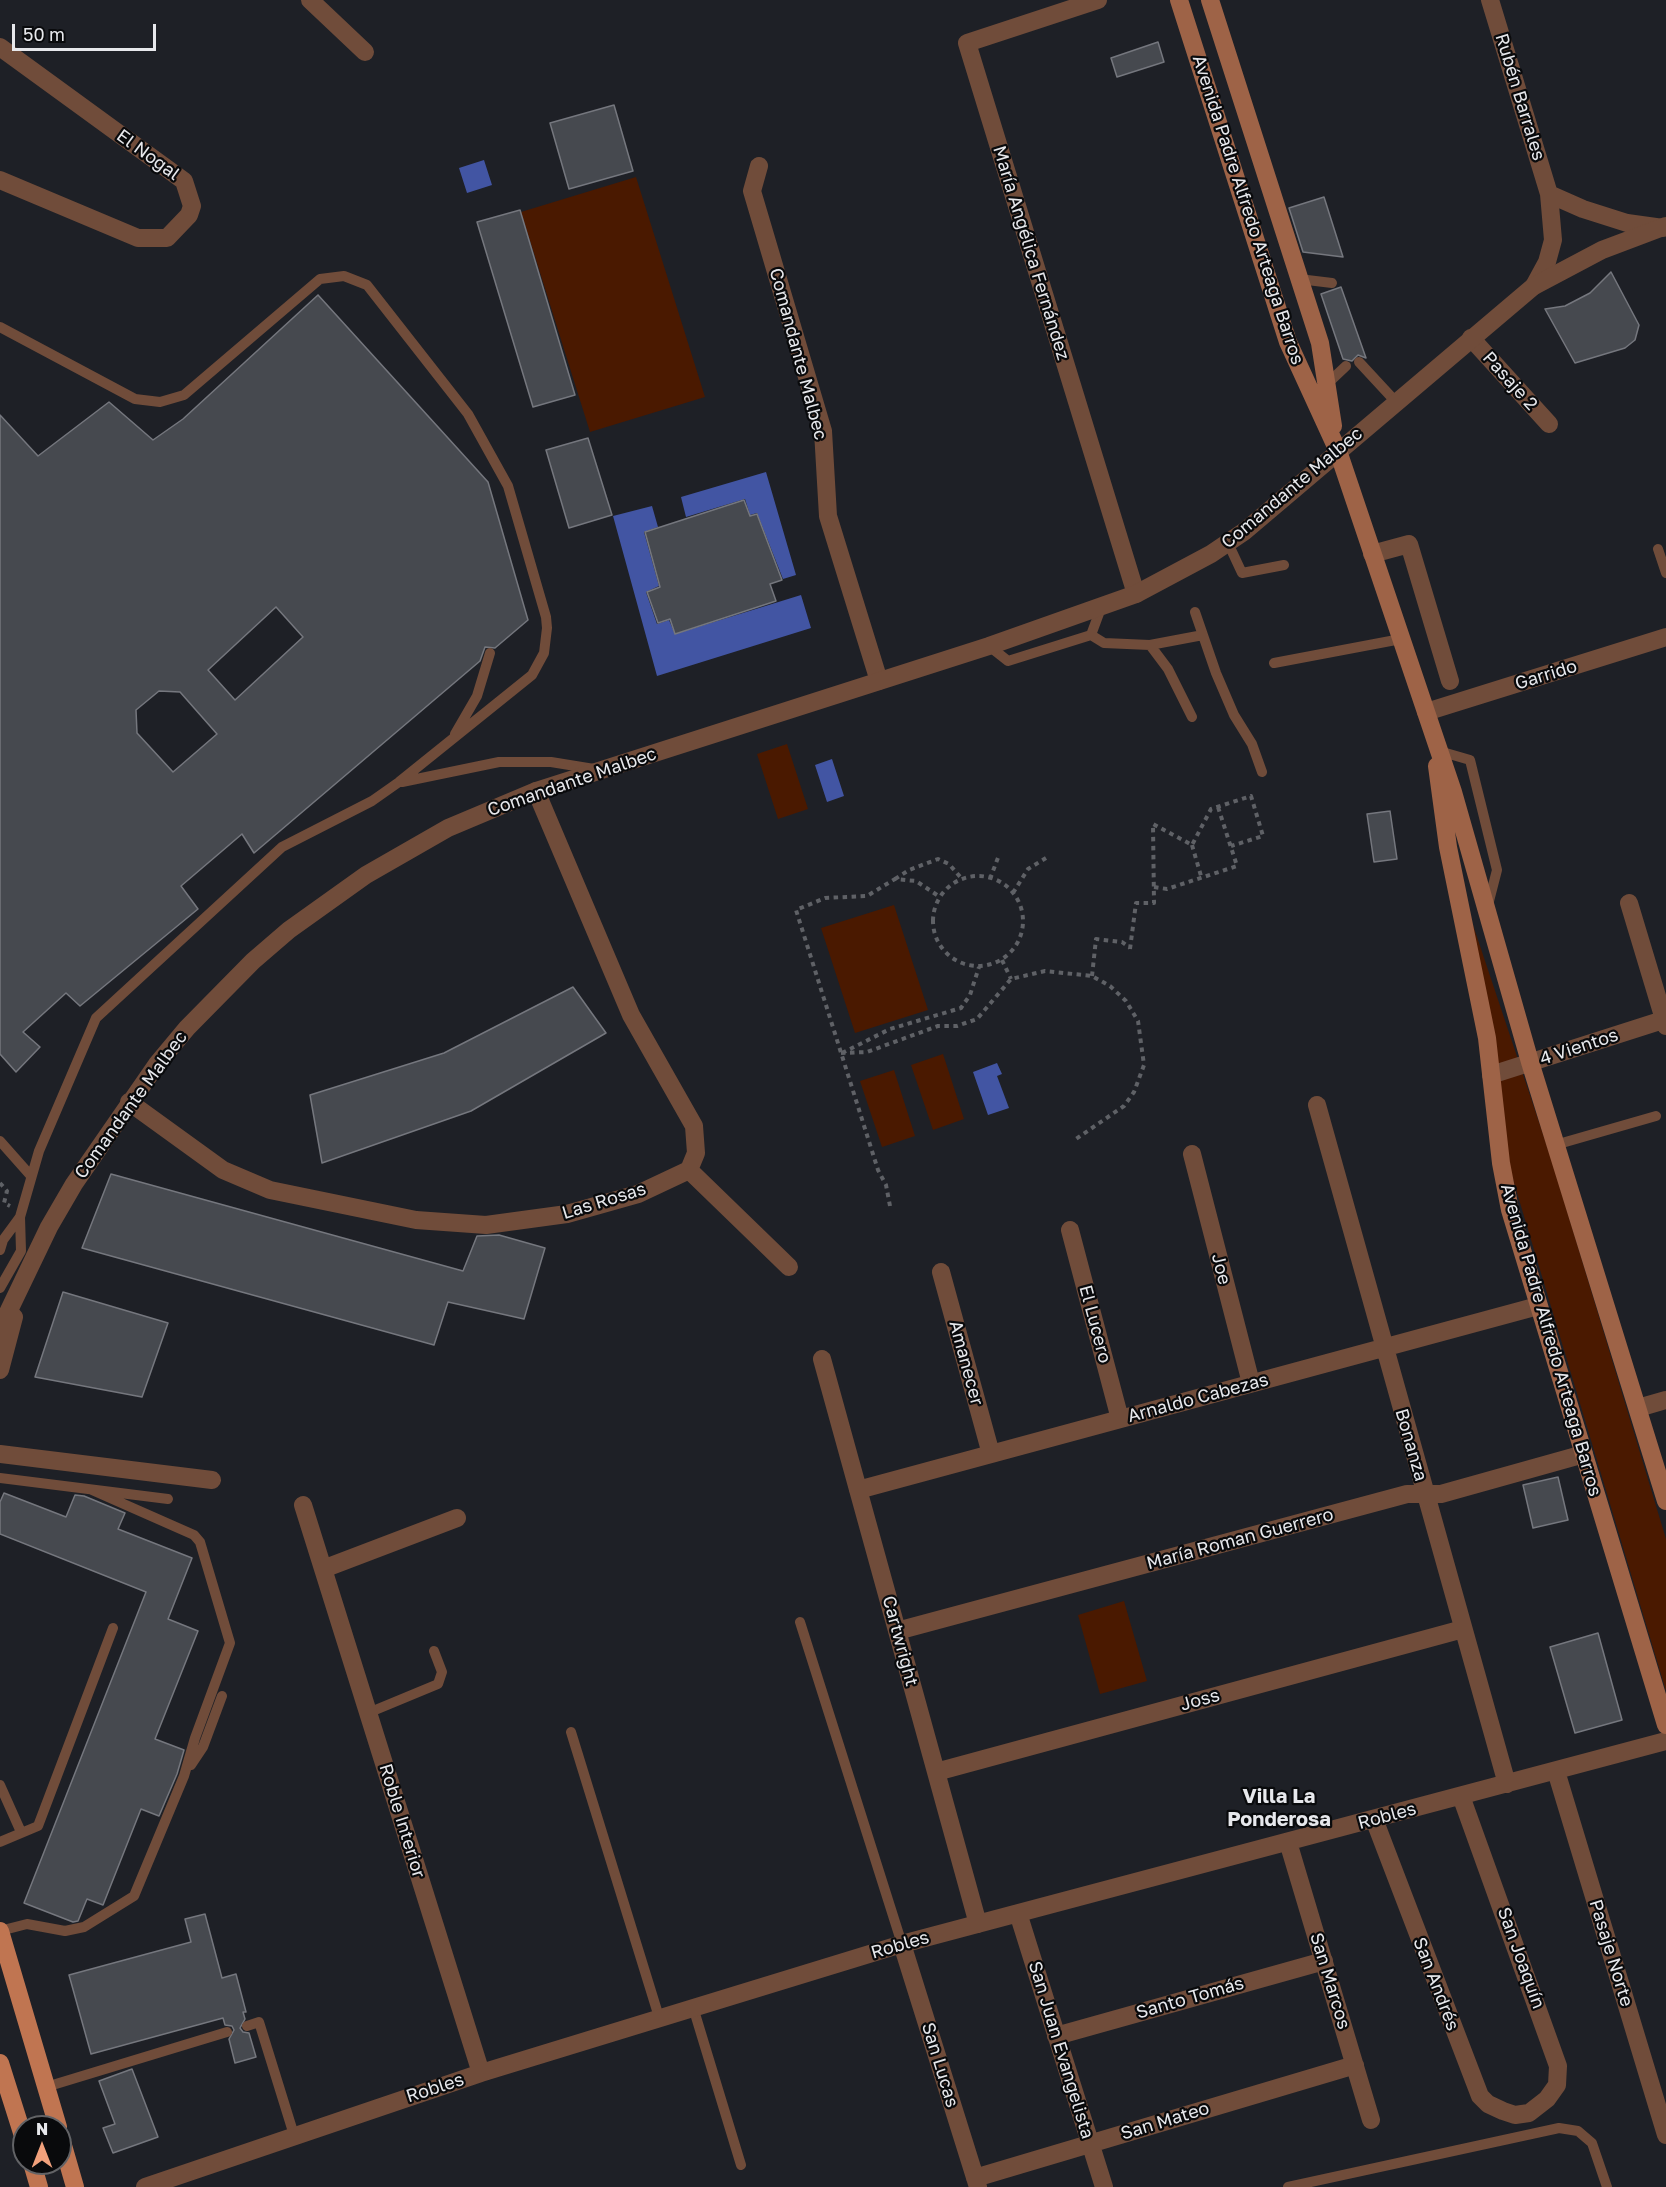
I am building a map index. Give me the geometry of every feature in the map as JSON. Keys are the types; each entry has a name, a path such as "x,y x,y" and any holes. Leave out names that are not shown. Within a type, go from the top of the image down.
{"main road":[{"name":"Avenida Padre Alfredo Arteaga Barros","path":"1179,0 1288,342 1338,451 1436,742 1487,908 1555,1145 1638,1408 1663,1478 1666,1501"},
{"name":"Avenida Padre Alfredo Arteaga Barros","path":"1210,0 1320,343 1338,451"},
{"name":"Avenida Padre Alfredo Arteaga Barros","path":"1436,742 1448,847 1486,1038 1504,1186 1538,1306 1666,1725"},
{"path":"0,1931 54,2115"},
{"path":"0,2063 16,2115"}],"street":[{"path":"310,0 365,52"},
{"name":"María Angélica Fernández","path":"1098,0 967,43 1136,594"},
{"name":"Rubén Barrales","path":"1490,0 1549,194 1553,240 1547,262 1534,286"},
{"name":"El Nogal","path":"0,46 184,181 192,206 189,215 167,238 138,238 0,180"},
{"name":"Comandante Malbec","path":"759,166 752,191 823,431 828,516 879,681"},
{"path":"1549,194 1583,209 1627,223 1664,227"},
{"name":"Comandante Malbec","path":"0,1329 27,1272 74,1184 129,1102 172,1046 219,993 298,922 366,874 407,850 491,808 536,791 989,646 1136,594 1228,543 1274,508 1534,286 1592,254 1664,227"},
{"name":"Pasaje 2","path":"1471,338 1549,424"},
{"path":"1372,554 1409,544 1450,681"},
{"name":"Garrido","path":"1426,712 1666,637"},
{"path":"536,791 631,1015 694,1126 696,1153 689,1170 789,1267"},
{"path":"1629,903 1665,1021"},
{"name":"4 Vientos","path":"1491,1075 1665,1021"},
{"name":"Las Rosas","path":"129,1102 223,1170 270,1190 416,1220 486,1225 567,1214 638,1194 689,1170"},
{"name":"Bonanza","path":"1317,1105 1507,1784"},
{"name":"Joe","path":"1192,1154 1251,1383"},
{"name":"El Lucero","path":"1070,1230 1120,1419"},
{"name":"Comandante Malbec","path":"0,1370 27,1272"},
{"name":"Amanecer","path":"941,1272 991,1454"},
{"name":"Arnaldo Cabezas","path":"858,1490 1538,1306"},
{"name":"Cartwright","path":"822,1359 978,1924"},
{"path":"1638,1408 1666,1400"},
{"path":"0,1454 212,1480"},
{"name":"María Roman Guerrero","path":"897,1631 1407,1494 1441,1494 1584,1454"},
{"name":"Roble Interior","path":"303,1505 481,2073"},
{"path":"323,1569 457,1518"},
{"name":"Joss","path":"936,1772 1463,1629"},
{"name":"Robles","path":"145,2187 481,2073 902,1944 1666,1742"},
{"name":"Pasaje Norte","path":"1556,1771 1666,2135"},
{"name":"San Joaquín","path":"1461,1796 1558,2066 1557,2085 1547,2099 1529,2113"},
{"name":"San Andrés","path":"1374,1819 1480,2096 1488,2104 1503,2111 1515,2115 1529,2113"},
{"name":"San Marcos","path":"1288,1842 1371,2120"},
{"name":"San Juan Evangelista","path":"1018,1913 1104,2187"},
{"name":"San Lucas","path":"902,1944 977,2182"},
{"name":"Santo Tomás","path":"1056,2036 1324,1961"},
{"name":"San Mateo","path":"977,2182 1090,2144 1355,2065"}],"lane":[{"path":"0,327 135,399 160,402 184,395 320,279 344,276 367,285 468,414 508,486 546,617 544,653 532,675 448,744 372,801 282,848 96,1018 57,1108 31,1176 20,1217 21,1251 0,1288"},
{"path":"1299,279 1332,283"},
{"path":"1359,362 1396,402"},
{"path":"1327,384 1346,366"},
{"path":"1228,543 1242,573 1284,565"},
{"path":"1658,549 1666,573"},
{"path":"1091,635 1101,608"},
{"path":"1195,612 1234,716 1252,744 1262,772"},
{"path":"989,646 1008,661 1091,635 1104,643 1150,645 1203,635"},
{"path":"1274,663 1401,639"},
{"path":"1150,645 1168,669 1192,717"},
{"path":"448,744 477,696 490,653"},
{"path":"1436,742 1470,760 1497,870 1487,908"},
{"path":"399,782 499,762 551,762 600,771"},
{"path":"1555,1145 1656,1116"},
{"path":"0,1141 31,1176"},
{"path":"0,1250 3,1240 20,1217"},
{"path":"0,1492 2,1479 168,1499"},
{"path":"0,1931 27,1924 65,1931 84,1927 134,1896 184,1776 195,1738 230,1643 200,1542 183,1528 92,1490"},
{"path":"800,1622 902,1944"},
{"path":"0,1842 38,1826 113,1628"},
{"path":"368,1713 438,1683 442,1672 434,1651"},
{"path":"184,1776 203,1747 222,1696"},
{"path":"571,1732 659,2017"},
{"path":"0,1785 21,1832"},
{"path":"693,2007 741,2165"},
{"path":"247,2026 260,2022 294,2135"},
{"path":"46,2088 227,2032"},
{"path":"1288,2187 1559,2128 1578,2131 1592,2143 1607,2187"}],"path":[{"path":"1201,876 1192,845 1211,808 1251,796 1263,836 1231,846"},
{"path":"1154,887 1167,889 1237,866 1218,806"},
{"path":"1092,976 1096,939 1122,942 1130,949 1136,903 1154,903 1153,824 1192,845"},
{"path":"990,879 999,855"},
{"path":"1013,893 1028,869 1046,858"},
{"path":"890,1206 886,1185 878,1170 796,910 825,898 867,896 909,870 938,859 949,864 962,879"},
{"path":"976,876 990,879 997,880 1013,893 1023,913 1023,931 1013,950 1002,960 980,967 959,962 941,949 934,934 933,917 940,897 962,879 976,876"},
{"path":"895,879 915,881 940,897"},
{"path":"1002,960 1011,978"},
{"path":"841,1053 890,1029 938,1017 961,1008 970,995 980,967"},
{"path":"841,1053 867,1052 938,1026 957,1026 977,1019 1011,978 1045,970 1092,976 1110,986 1126,1000 1138,1021 1144,1065 1134,1092 1125,1106 1076,1139"},
{"path":"938,1017 938,1026"}],"shaded area":[{"path":"636,177 705,397 590,432 521,212"},
{"path":"787,744 808,809 778,819 757,754"},
{"path":"894,905 928,1010 855,1033 821,928"},
{"path":"1472,922 1552,1161 1666,1539 1666,1691 1506,1156"},
{"path":"943,1054 964,1119 933,1130 911,1065"},
{"path":"894,1070 915,1136 882,1147 860,1081"},
{"path":"1124,1601 1147,1681 1100,1694 1078,1615"}],"water":[{"path":"484,160 492,185 467,193 459,168"},
{"path":"766,472 796,575 783,579 757,513 750,515 745,499 686,517 681,497"},
{"path":"652,506 658,527 644,532 659,586 646,592 657,624 669,620 675,634 801,595 811,628 657,676 613,516"},
{"path":"832,759 844,796 827,802 815,765"},
{"path":"997,1063 1002,1074 997,1076 1009,1108 988,1115 973,1072"}],"building":[{"path":"1158,42 1164,62 1117,77 1111,58"},
{"path":"614,105 633,171 569,189 550,123"},
{"path":"1324,197 1343,257 1303,252 1289,208"},
{"path":"520,210 575,395 533,407 477,222"},
{"path":"1611,272 1639,325 1635,340 1625,348 1575,363 1545,309 1565,306 1590,293"},
{"path":"1341,287 1366,358 1358,355 1352,361 1343,359 1321,294"},
{"path":"318,295 488,482 528,620 495,648 485,647 480,661 254,853 242,834 181,886 198,909 80,1006 66,993 23,1032 40,1047 16,1072 0,1054 0,415 38,456 109,402 153,440 183,419","holes":["276,607 303,637 235,700 208,670","159,691 180,692 217,734 173,772 137,733 136,710"]},
{"path":"588,438 612,515 569,528 546,450"},
{"path":"744,500 750,516 757,514 782,580 770,584 776,601 675,634 670,619 658,623 647,592 660,587 645,532"},
{"path":"1390,811 1397,859 1374,862 1367,814"},
{"path":"573,987 606,1033 471,1111 322,1163 310,1095 444,1053"},
{"path":"111,1174 463,1271 477,1236 499,1235 545,1248 524,1319 448,1302 434,1345 82,1248"},
{"path":"63,1292 168,1323 142,1397 35,1377"},
{"path":"1558,1477 1568,1520 1533,1528 1523,1485"},
{"path":"4,1493 66,1517 75,1495 84,1496 125,1513 118,1529 192,1558 168,1619 198,1631 155,1739 184,1750 177,1774 159,1816 141,1809 103,1905 87,1899 78,1921 73,1922 24,1903 146,1592 0,1534 0,1502"},
{"path":"1598,1633 1622,1720 1575,1733 1550,1647"},
{"path":"205,1914 222,1978 236,1974 246,2012 243,2012 245,2019 240,2028 243,2032 249,2033 256,2057 235,2063 229,2039 234,2030 232,2026 225,2025 223,2018 91,2054 69,1975 191,1942 185,1919"},
{"path":"132,2069 158,2137 113,2153 103,2128 115,2124 99,2081"}],"district":[{"name":"Villa La Ponderosa","path":"1279,1808"}]}
